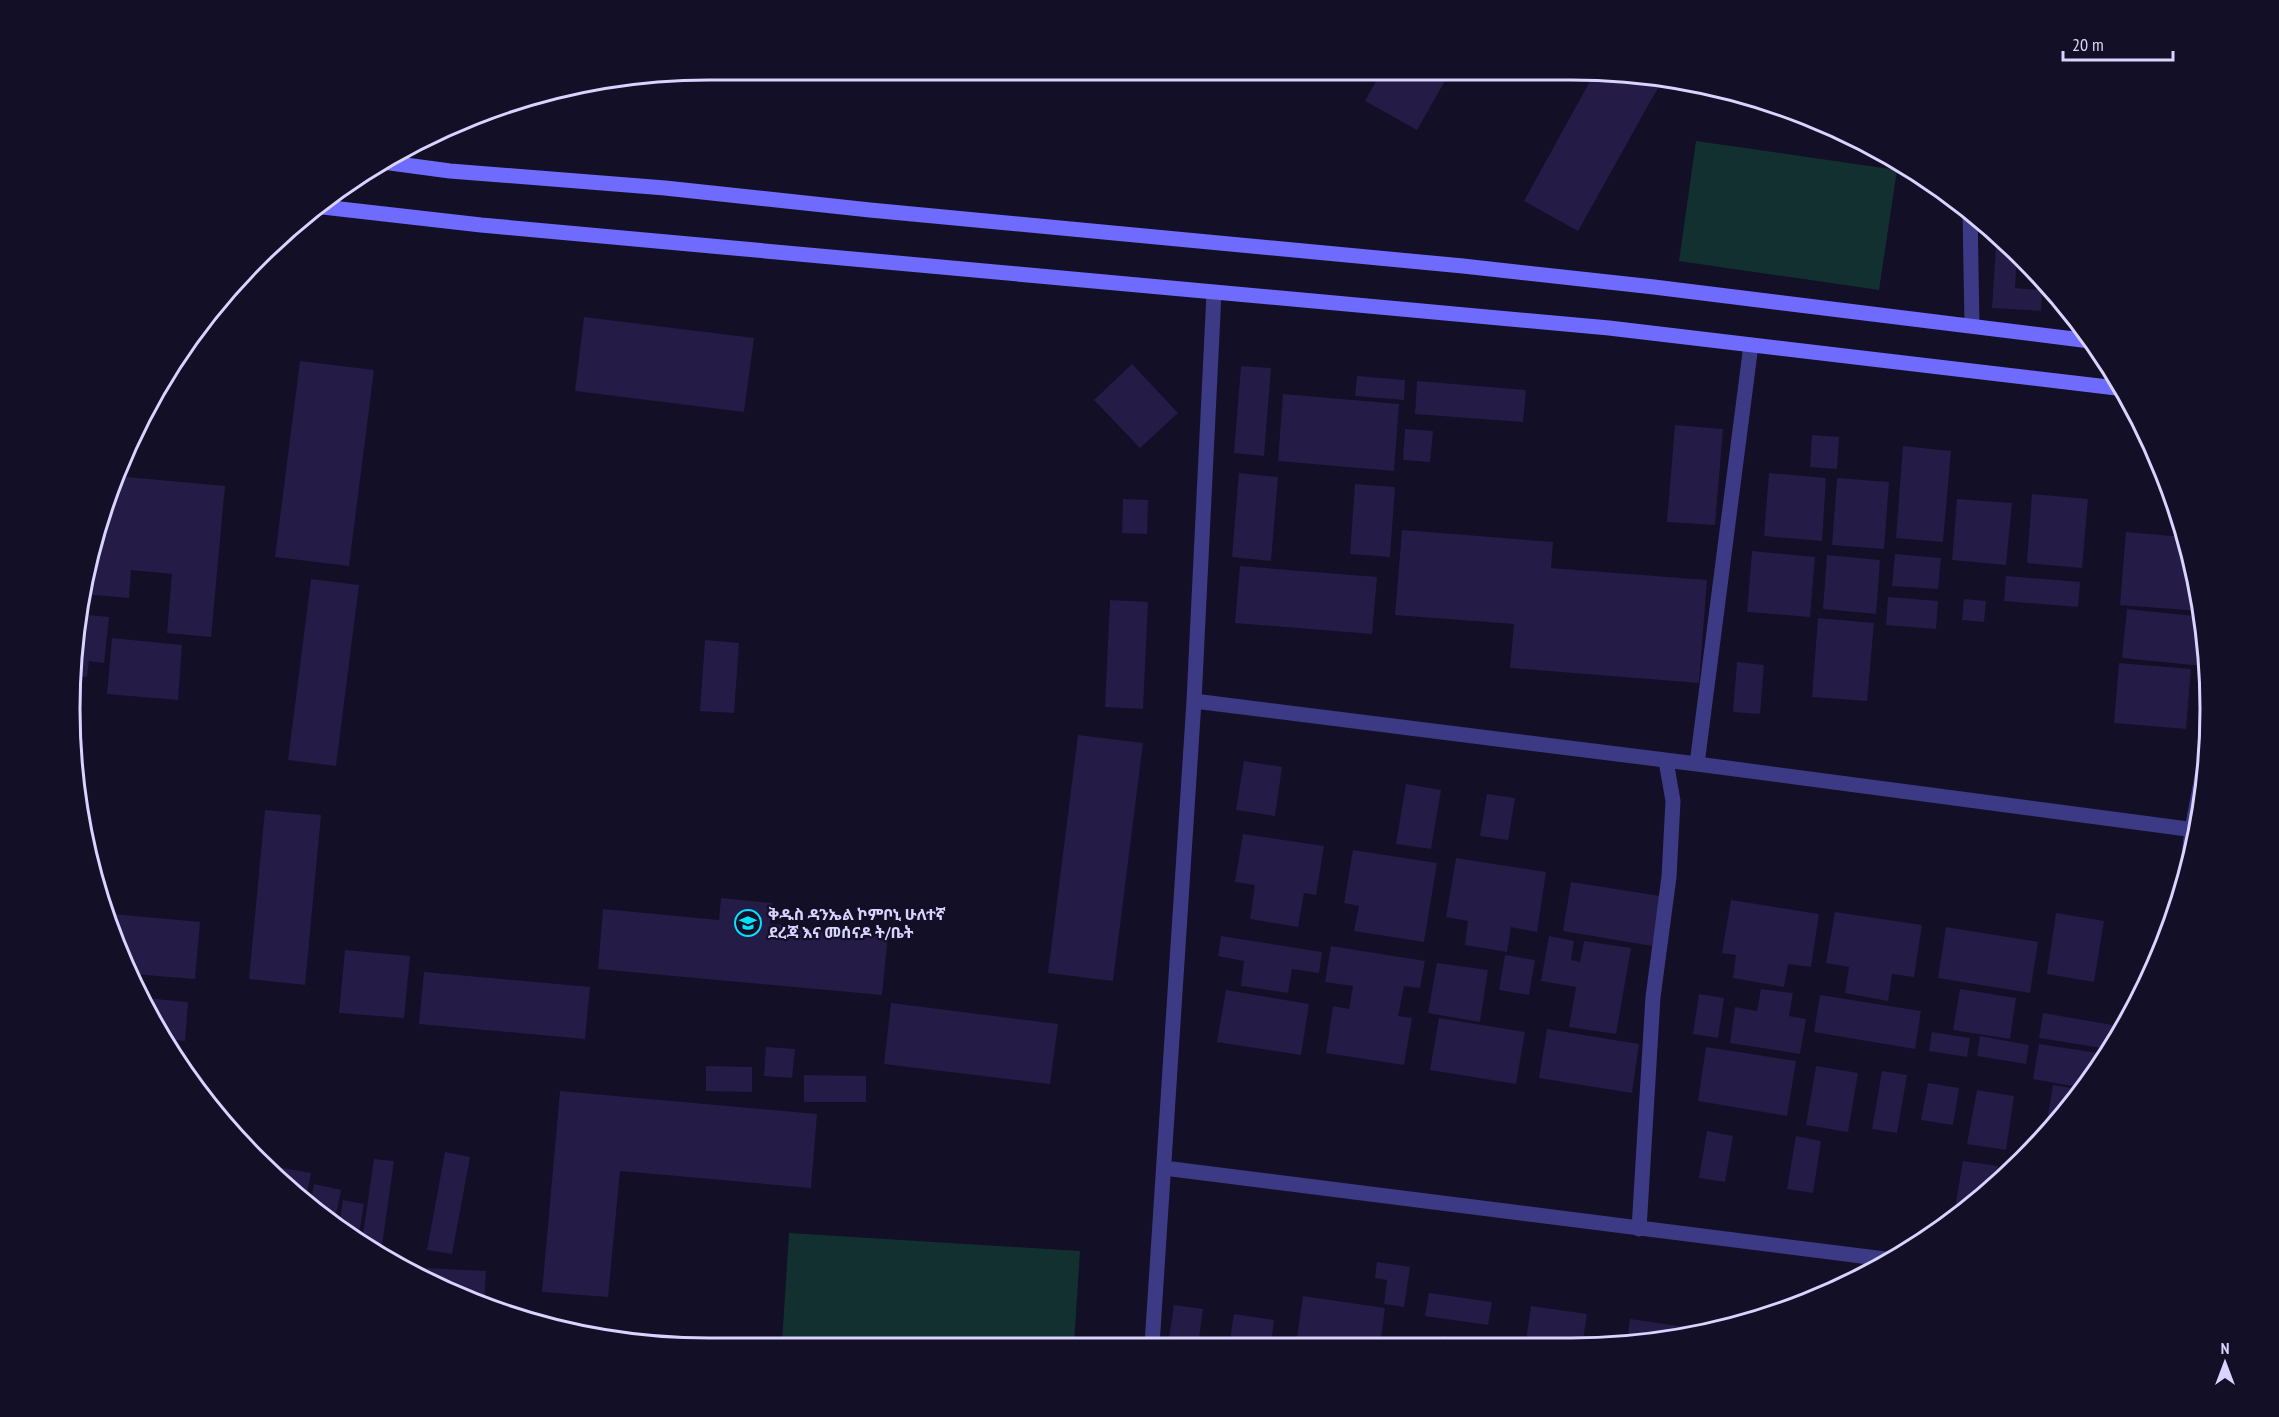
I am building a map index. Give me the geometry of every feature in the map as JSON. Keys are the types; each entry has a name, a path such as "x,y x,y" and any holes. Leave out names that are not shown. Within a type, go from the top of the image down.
{"main road":[{"path":"395,164 450,171 665,188 870,210 1463,266 1643,285 2079,340"},
{"path":"328,208 481,225 1609,328 2111,388"}],"street":[{"path":"1970,224 1972,325"},
{"path":"1152,1338 1194,701 1214,293"},
{"path":"1697,764 1751,345"},
{"path":"1194,701 1697,764 2187,829"},
{"path":"1639,1229 1653,997 1669,877 1673,801 1666,761"},
{"path":"1164,1168 1876,1258"}],"green space":[{"path":"1696,141 1897,171 1879,290 1679,261"},
{"path":"789,1233 1080,1251 1074,1338 782,1338"}],"building":[{"path":"1377,80 1446,80 1417,130 1365,101"},
{"path":"1590,80 1659,86 1578,231 1524,201"},
{"path":"1997,247 2016,265 2015,288 2039,290 2042,293 2041,311 1992,308"},
{"path":"584,317 754,338 744,412 575,391"},
{"path":"300,361 374,370 349,566 275,557"},
{"path":"1132,364 1178,413 1140,448 1094,400"},
{"path":"1241,366 1271,368 1264,456 1234,453"},
{"path":"1357,376 1405,380 1404,400 1355,396"},
{"path":"1417,381 1526,390 1523,422 1415,414"},
{"path":"1283,394 1399,404 1394,471 1278,461"},
{"path":"1675,425 1723,429 1715,525 1667,522"},
{"path":"1405,429 1433,431 1430,462 1403,460"},
{"path":"1812,435 1839,437 1837,469 1810,467"},
{"path":"1903,446 1951,451 1943,542 1896,538"},
{"path":"1239,473 1278,477 1271,561 1232,557"},
{"path":"1769,473 1826,478 1822,541 1764,536"},
{"path":"124,477 225,486 211,637 167,633 172,574 131,570 129,598 90,595 101,546"},
{"path":"1837,478 1889,482 1884,549 1832,545"},
{"path":"1355,484 1395,487 1390,557 1350,554"},
{"path":"2032,494 2088,499 2082,568 2027,563"},
{"path":"1123,499 1148,500 1147,534 1122,533"},
{"path":"1957,499 2012,503 2006,565 1952,560"},
{"path":"1402,530 1553,542 1551,568 1707,580 1699,683 1510,668 1514,624 1395,615"},
{"path":"2126,532 2175,536 2191,610 2120,605"},
{"path":"1752,551 1815,557 1810,617 1747,612"},
{"path":"1895,554 1941,558 1938,589 1892,586"},
{"path":"1827,555 1880,560 1876,614 1823,609"},
{"path":"1240,566 1377,577 1372,634 1235,623"},
{"path":"2006,576 2080,582 2078,607 2004,601"},
{"path":"311,579 359,585 336,766 288,760"},
{"path":"1888,597 1938,601 1936,629 1886,625"},
{"path":"1964,599 1986,601 1984,622 1962,620"},
{"path":"1110,600 1148,602 1143,709 1105,707"},
{"path":"2127,609 2192,616 2198,665 2122,658"},
{"path":"87,615 109,617 104,663 89,661 87,677 81,676"},
{"path":"1818,618 1874,623 1867,701 1812,697"},
{"path":"112,638 182,645 178,700 107,694"},
{"path":"705,640 739,643 734,713 700,711"},
{"path":"1737,662 1764,665 1760,714 1733,712"},
{"path":"2119,663 2191,669 2186,729 2114,723"},
{"path":"1078,735 1143,743 1113,981 1048,973"},
{"path":"1244,761 1282,767 1275,816 1236,810"},
{"path":"1406,784 1441,790 1431,849 1396,844"},
{"path":"1487,794 1515,798 1508,840 1480,836"},
{"path":"265,810 321,815 305,985 249,979"},
{"path":"1243,834 1324,846 1316,895 1304,893 1298,927 1250,919 1255,885 1235,882"},
{"path":"1353,850 1437,863 1424,942 1354,931 1359,906 1344,903"},
{"path":"1456,858 1546,872 1537,932 1511,927 1507,952 1465,945 1468,921 1446,917"},
{"path":"1571,882 1660,896 1652,946 1563,931"},
{"path":"721,898 772,903 770,924 888,935 882,995 598,969 603,909 719,920"},
{"path":"1731,900 1819,914 1811,967 1788,964 1784,987 1733,978 1736,955 1722,953"},
{"path":"1835,912 1922,925 1914,977 1892,974 1888,1001 1845,993 1849,967 1826,963"},
{"path":"2056,913 2104,921 2094,982 2047,974"},
{"path":"114,914 200,922 195,979 138,975"},
{"path":"1946,927 2038,942 2030,993 1938,978"},
{"path":"1221,936 1322,952 1319,973 1292,969 1288,993 1241,986 1244,961 1218,956"},
{"path":"1549,936 1574,941 1571,960 1580,962 1584,941 1631,948 1616,1034 1569,1027 1576,987 1541,981"},
{"path":"1331,946 1425,961 1420,988 1404,986 1398,1016 1412,1018 1404,1065 1326,1053 1333,1006 1349,1009 1353,986 1325,982"},
{"path":"345,950 410,956 404,1018 339,1013"},
{"path":"1505,955 1535,960 1529,995 1499,990"},
{"path":"1437,963 1488,970 1480,1022 1428,1013"},
{"path":"424,972 590,987 585,1039 419,1024"},
{"path":"1761,989 1793,993 1789,1016 1806,1019 1800,1054 1730,1043 1735,1007 1757,1011"},
{"path":"1960,989 2016,998 2010,1039 1953,1030"},
{"path":"1226,990 1309,1004 1301,1055 1217,1042"},
{"path":"1699,994 1724,998 1718,1038 1693,1034"},
{"path":"1820,995 1921,1011 1915,1049 1814,1032"},
{"path":"150,999 188,1002 185,1041 175,1040"},
{"path":"891,1003 1058,1024 1050,1084 884,1064"},
{"path":"2043,1013 2114,1025 2100,1048 2039,1038"},
{"path":"1439,1018 1525,1032 1516,1084 1430,1070"},
{"path":"1547,1029 1639,1044 1632,1093 1539,1078"},
{"path":"1932,1032 1970,1038 1967,1057 1929,1051"},
{"path":"1980,1036 2029,1045 2026,1064 1977,1056"},
{"path":"2039,1044 2096,1053 2073,1086 2033,1079"},
{"path":"766,1047 795,1049 792,1078 764,1076"},
{"path":"1706,1047 1796,1061 1787,1116 1698,1101"},
{"path":"706,1066 752,1067 752,1092 706,1091"},
{"path":"1816,1066 1858,1073 1848,1132 1806,1125"},
{"path":"1882,1071 1907,1075 1897,1133 1872,1129"},
{"path":"804,1075 866,1076 866,1102 804,1102"},
{"path":"1928,1083 1959,1088 1953,1125 1921,1120"},
{"path":"2053,1085 2072,1088 2070,1091 2048,1118"},
{"path":"1977,1090 2014,1096 2006,1150 1967,1144"},
{"path":"560,1091 817,1114 811,1188 620,1171 608,1297 542,1292"},
{"path":"1707,1131 1733,1136 1725,1182 1699,1178"},
{"path":"1796,1136 1821,1141 1813,1193 1787,1189"},
{"path":"445,1152 470,1157 452,1254 427,1250"},
{"path":"374,1159 394,1161 382,1245 363,1234"},
{"path":"1963,1161 1998,1166 1998,1169 1955,1206"},
{"path":"279,1167 311,1173 307,1192"},
{"path":"314,1184 341,1190 336,1215 326,1208 312,1196"},
{"path":"343,1200 364,1204 359,1231 340,1218"},
{"path":"1377,1262 1410,1267 1404,1307 1384,1304 1387,1280 1375,1278"},
{"path":"424,1270 486,1271 484,1296 468,1290"},
{"path":"1429,1293 1492,1302 1488,1325 1425,1316"},
{"path":"1303,1296 1385,1308 1381,1338 1297,1338"},
{"path":"1174,1305 1203,1309 1199,1338 1169,1338"},
{"path":"1531,1306 1587,1314 1583,1337 1526,1338"},
{"path":"1234,1314 1274,1320 1272,1338 1230,1338"},
{"path":"1630,1319 1684,1327 1653,1332 1628,1334"}],"place":[{"name":"ቅዱስ ዳንኤል ኮምቦኒ ሁለተኛ ደረጃ እና መሰናዶ ት/ቤት","path":"748,923"}]}
